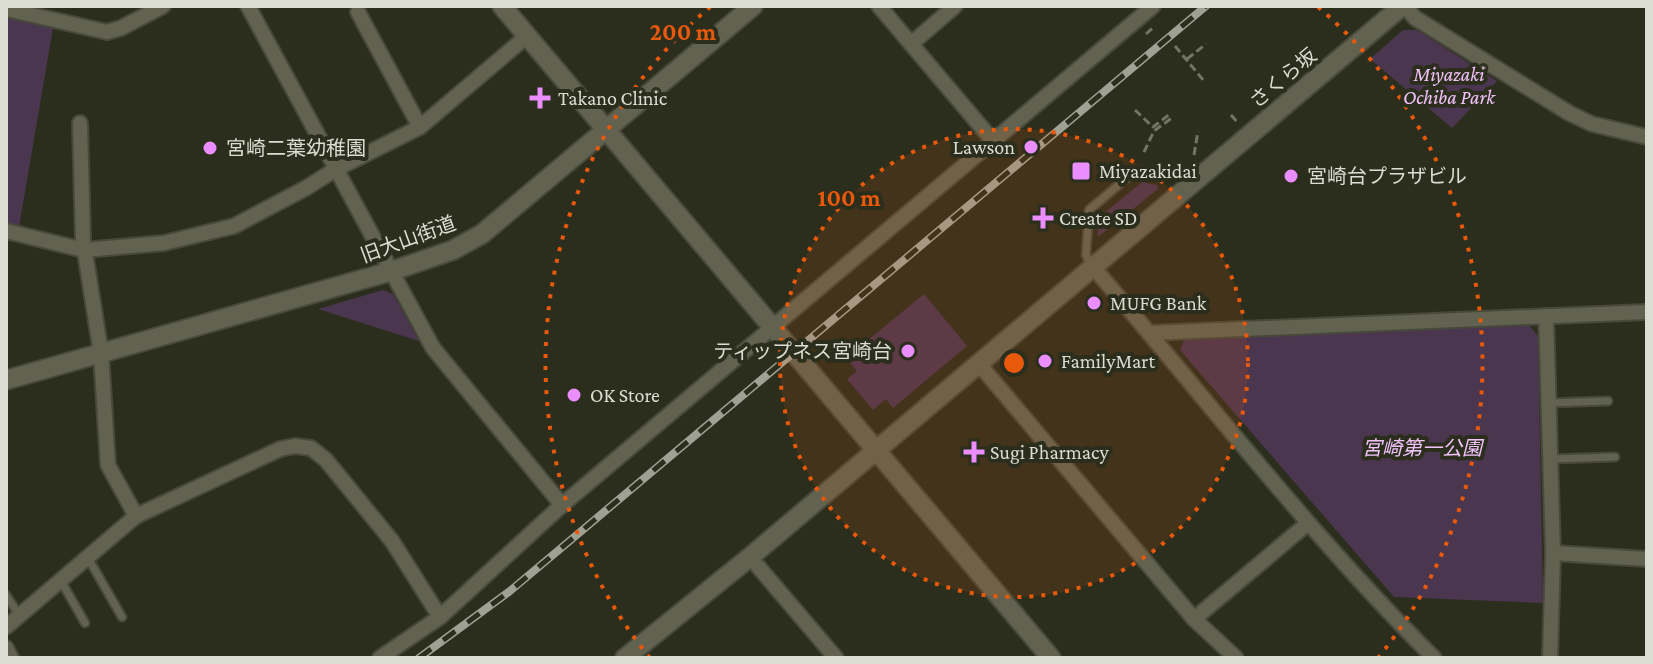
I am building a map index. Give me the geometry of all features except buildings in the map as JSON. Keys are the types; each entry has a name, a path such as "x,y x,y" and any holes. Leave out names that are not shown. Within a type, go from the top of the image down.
{"street":[{"path":"6,9 107,32 163,6"},
{"path":"248,6 433,348 562,505"},
{"path":"502,6 1051,658"},
{"name":"旧大山街道","path":"6,380 392,271 453,250 482,234 753,6"},
{"path":"879,6 994,142"},
{"path":"911,44 955,6"},
{"path":"380,658 440,617 562,505 1153,6"},
{"path":"1404,6 1415,18 1569,113 1592,124 1647,137"},
{"name":"さくら坂","path":"625,658 750,557 1404,6"},
{"path":"358,12 420,127"},
{"path":"6,231 84,250 164,243 234,226 420,127 527,36"},
{"path":"80,123 84,250 101,353 108,465 136,516"},
{"path":"1093,267 1307,524 1375,600 1434,658"},
{"path":"1149,333 1647,312"},
{"path":"1546,316 1553,553 1550,658"},
{"path":"979,364 1194,619 1236,658"},
{"path":"6,627 136,516 280,449 295,446 311,448 326,460 392,541 440,617"},
{"path":"1194,619 1307,524"},
{"path":"1553,553 1647,559"},
{"path":"750,557 836,658"},
{"path":"6,648 11,658"}],"lane":[{"path":"1093,267 1086,255 1089,210 1135,171 1181,173 1192,184"},
{"path":"1549,403 1608,401"},
{"path":"1550,459 1615,457"},
{"path":"88,558 122,617"},
{"path":"61,581 85,623"},
{"path":"6,595 19,615"}],"path":[{"path":"1146,34 1156,24"},
{"path":"1186,60 1206,44"},
{"path":"1175,46 1204,81"},
{"path":"1185,71 1191,66"},
{"path":"1135,110 1153,127 1172,116 1154,131 1144,152"},
{"path":"1231,115 1240,125"},
{"path":"1194,155 1198,131"},
{"path":"1098,171 1104,178"}],"green space":[{"path":"10,17 53,28 19,227 6,223 6,20"},
{"name":"Miyazaki Ochiba Park","path":"1403,30 1417,30 1497,81 1452,128 1370,59"},
{"path":"1142,182 1157,185 1158,189 1098,237 1097,219"},
{"path":"383,290 393,294 419,341 318,309"},
{"name":"ティップネス宮崎台","path":"924,294 967,346 893,408 886,399 873,410 847,379 857,371 849,362 852,360 849,356"},
{"name":"宮崎第一公園","path":"1528,324 1538,336 1543,603 1394,597 1180,350 1184,340"}],"railway":[{"path":"419,658 510,591 1206,6"}],"place":[{"name":"Takano Clinic","path":"540,98"},
{"name":"Lawson","path":"1031,147"},
{"name":"宮崎二葉幼稚園","path":"210,148"},
{"name":"Miyazakidai","path":"1081,171"},
{"name":"宮崎台プラザビル","path":"1291,176"},
{"name":"Create SD","path":"1043,218"},
{"name":"MUFG Bank","path":"1094,303"},
{"name":"ティップネス宮崎台","path":"908,351"},
{"name":"FamilyMart","path":"1045,361"},
{"name":"OK Store","path":"574,395"},
{"name":"Sugi Pharmacy","path":"974,452"}]}
